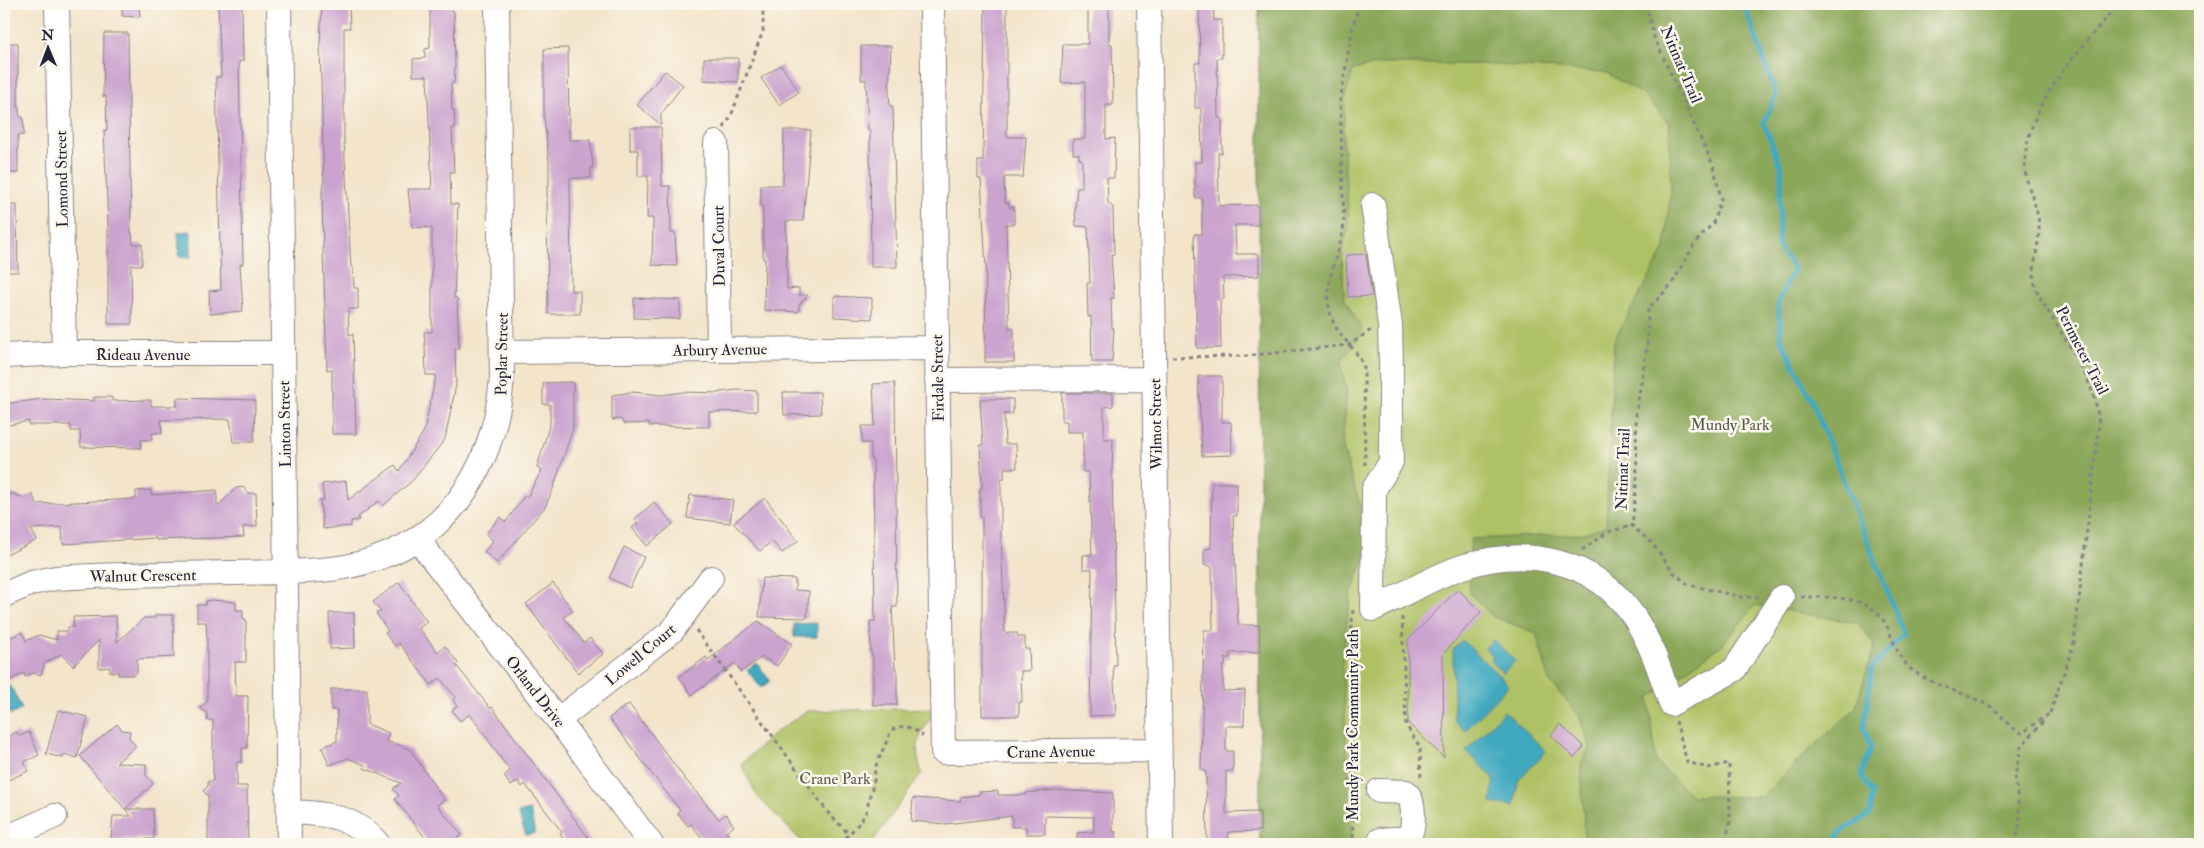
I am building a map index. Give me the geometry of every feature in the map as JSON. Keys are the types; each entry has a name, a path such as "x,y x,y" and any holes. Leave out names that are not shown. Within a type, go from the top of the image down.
{"street":[{"name":"Lomond Street","path":"58,4 64,354"},
{"name":"Linton Street","path":"279,4 289,844"},
{"name":"Poplar Street","path":"286,571 346,566 376,558 418,540 433,527 461,496 482,463 496,424 499,408 502,352 497,4"},
{"name":"Firdale Street","path":"932,4 942,752"},
{"name":"Wilmot Street","path":"1149,4 1160,844"},
{"name":"Duval Court","path":"716,143 719,349"},
{"path":"1374,205 1390,325 1391,462 1374,489 1373,609 1460,568 1484,560 1526,556 1562,564 1599,582 1633,616 1657,662 1671,704 1734,670 1782,597"},
{"name":"Arbury Avenue","path":"502,352 937,348"},
{"name":"Rideau Avenue","path":"4,356 283,353"},
{"path":"937,380 1154,380"},
{"name":"Orland Drive","path":"418,540 558,720 651,844"},
{"name":"Walnut Crescent","path":"4,594 31,583 56,578 286,571"},
{"name":"Lowell Court","path":"558,720 672,631 711,578"},
{"name":"Crane Avenue","path":"942,752 1160,750"},
{"path":"1379,791 1406,792 1411,800 1412,831 1408,838 1380,840"},
{"path":"289,812 312,813 344,819 366,831 378,844"},
{"path":"4,839 54,816"}],"path":[{"path":"716,143 731,116 763,31 763,4"},
{"path":"1360,4 1354,25 1340,101 1344,223 1342,242 1332,263 1328,294 1329,310 1335,325 1361,360 1364,368 1365,466 1374,489"},
{"name":"Nitinat Trail","path":"1646,4 1654,37 1714,166 1721,199 1713,223 1695,243 1672,284 1648,309 1647,347 1636,413 1637,478 1632,526 1653,544 1673,572 1689,585 1742,597 1838,597 1866,604 1878,613 1888,628 1895,649 1914,672 1993,708 2011,729 2022,733 2050,712"},
{"name":"Perimeter Trail","path":"2016,844 2020,817 2015,776 2021,747 2050,712 2074,643 2099,425 2098,408 2090,385 2063,332 2037,291 2034,266 2039,240 2038,212 2025,169 2027,144 2040,108 2056,80 2118,4"},
{"path":"1168,357 1245,356 1349,345 1371,330 1390,325"},
{"path":"1562,564 1608,532 1632,526"},
{"name":"Mundy Park Community Path","path":"1353,844 1349,658 1354,600"},
{"path":"1402,613 1406,725 1420,747 1421,783 1423,788"},
{"path":"685,614 829,814 848,833"},
{"path":"1671,704 1687,762 1708,768 1729,764 1730,822 1725,844"},
{"path":"840,844 848,833 861,821 866,812 874,781 875,768 891,731 896,727 907,726 942,752"}],"green space":[{"name":"Mundy Park","path":"1259,4 2200,4 2200,844 1260,844"},
{"name":"Mundy Park","path":"1259,4 2200,4 2200,844 1585,844 1581,764 1590,747 1579,715 1550,682 1536,633 1492,616 1470,593 1469,562 1471,539 1581,534 1606,526 1614,340 1665,249 1671,187 1669,124 1644,95 1605,72 1480,64 1379,64 1353,70 1345,98 1343,142 1349,225 1342,251 1344,298 1363,331 1341,362 1347,394 1342,445 1371,543 1351,593 1342,660 1352,844 1260,844","holes":["1755,605 1858,623 1875,645 1855,709 1802,757 1762,797 1692,796 1656,762 1649,698 1724,643"]},
{"name":"Crane Park","path":"937,708 919,739 917,754 922,773 871,844 804,844 757,796 741,764 775,733 806,711"}],"water":[{"path":"191,231 191,257 179,257 178,232"},
{"path":"817,623 817,637 794,637 794,624"},
{"path":"1462,640 1509,685 1465,731 1454,720 1453,650"},
{"path":"1493,640 1515,661 1503,673 1490,660 1493,656 1485,648"},
{"path":"757,663 770,681 761,688 747,670"},
{"path":"10,685 22,709 11,715 4,701 4,688"},
{"path":"1504,711 1546,751 1518,781 1514,806 1491,803 1494,778 1466,751"},
{"path":"530,810 535,833 526,835 518,813"}],"building":[{"path":"122,4 139,4 140,17 122,16"},
{"path":"218,4 242,4 243,61 239,61 243,264 240,264 243,311 210,314 209,291 221,290 216,77 221,77"},
{"path":"322,4 349,4 350,28 344,28 344,141 351,267 353,267 354,288 358,288 358,309 348,309 349,335 353,334 356,434 332,434 332,369 327,370 323,252 322,188 324,188 320,44"},
{"path":"430,4 452,4 452,11 454,11 455,67 454,83 451,83 455,128 452,128 454,172 450,172 451,204 458,204 454,298 457,298 459,349 455,349 456,385 445,439 413,480 383,506 379,501 358,517 359,520 351,521 351,526 323,529 320,500 324,500 322,484 346,481 348,500 395,465 399,471 424,431 436,375 426,375 424,332 432,332 432,228 412,227 408,189 432,189 427,76 413,76 413,59 425,58 425,49 430,48"},
{"path":"985,4 1007,4 1007,137 1026,137 1023,177 1005,177 1004,179 1005,203 1009,203 1009,207 1014,207 1014,224 1006,224 1009,329 1014,329 1014,362 985,362 986,269 981,179 978,179 978,161 983,161"},
{"path":"1088,4 1109,4 1109,44 1112,44 1113,105 1106,105 1106,139 1115,138 1114,178 1107,178 1108,203 1113,207 1114,254 1111,255 1114,298 1111,298 1112,328 1114,328 1112,362 1092,362 1091,316 1088,317 1087,283 1090,283 1088,227 1076,226 1075,209 1077,188 1081,188 1082,185 1082,159 1079,159 1079,154 1073,154 1073,139 1085,139 1085,82 1061,83 1063,44 1088,44"},
{"path":"1199,4 1213,4 1214,20 1222,20 1222,58 1217,58 1218,118 1222,118 1222,153 1218,153 1219,206 1258,205 1258,225 1235,225 1236,254 1259,254 1259,276 1223,277 1224,299 1220,300 1221,348 1197,348 1194,234 1202,234 1202,198 1195,198 1195,162 1202,162 1201,108 1195,108 1195,63 1200,63"},
{"path":"104,33 128,33 131,233 133,244 142,244 142,265 131,265 132,324 108,324 108,225 104,130 107,130 106,96 103,97"},
{"path":"4,43 18,43 18,104 20,117 23,117 24,135 18,135 18,173 4,173"},
{"path":"861,46 891,46 889,94 890,106 893,106 897,267 871,267 870,130 868,130 866,80 861,80"},
{"path":"568,48 569,140 590,140 593,167 591,167 591,178 570,178 571,291 580,291 580,314 548,314 547,187 549,187 549,162 544,117 544,49"},
{"path":"704,58 738,58 738,82 704,80"},
{"path":"781,65 799,92 779,105 761,78"},
{"path":"665,71 683,85 661,114 661,125 637,105"},
{"path":"630,127 661,127 662,186 670,186 671,233 675,233 677,266 652,265 653,218 647,218 648,176 638,176 638,150 630,150"},
{"path":"784,130 811,130 803,221 786,221 787,289 799,288 799,295 808,295 799,305 799,312 764,310 765,259 763,259 761,185 783,185"},
{"path":"4,205 17,205 18,272 4,272"},
{"path":"1366,254 1372,296 1348,297 1346,255"},
{"path":"834,296 872,298 872,319 834,317"},
{"path":"634,298 680,300 680,319 634,318"},
{"path":"1198,376 1222,376 1222,422 1231,422 1232,455 1202,456"},
{"path":"573,382 573,428 553,489 545,507 497,563 484,552 493,541 486,534 500,517 506,522 525,495 527,497 542,470 537,468 550,423 550,404 543,404 543,383"},
{"path":"895,383 897,607 892,607 895,669 897,669 897,705 873,705 873,655 871,655 870,621 875,621 873,460 871,460 871,443 862,443 862,426 875,426 873,384"},
{"path":"737,390 757,391 757,411 709,412 709,427 649,426 649,423 624,424 621,419 612,420 612,395 632,392 662,395 683,392 720,393"},
{"path":"783,392 820,392 821,414 784,415"},
{"path":"1062,393 1113,393 1113,406 1104,407 1104,439 1113,439 1116,665 1113,665 1116,715 1090,716 1092,569 1083,569 1083,555 1092,555 1089,472 1083,472 1083,432 1067,432 1067,421 1062,421"},
{"path":"94,397 112,397 112,401 151,400 151,406 177,406 177,398 255,400 254,442 233,442 230,419 161,420 162,433 152,433 152,440 141,440 141,448 81,447 80,431 71,431 71,425 29,425 29,421 4,426 4,404 44,399 94,401"},
{"path":"980,399 1013,399 1013,414 1004,414 1005,444 1016,444 1017,468 1004,468 1004,479 1001,479 1001,537 1005,633 1017,633 1018,637 1025,637 1025,649 1029,649 1030,671 1021,671 1022,702 1019,702 1019,716 982,716 982,517 980,517 980,488 982,488 980,445 983,445"},
{"path":"1212,483 1237,483 1237,516 1233,516 1238,625 1259,625 1260,652 1230,653 1230,658 1225,658 1225,666 1223,666 1223,691 1245,690 1244,726 1226,726 1226,751 1233,751 1233,771 1226,771 1226,813 1260,812 1260,831 1228,832 1228,844 1207,844 1206,772 1201,769 1204,630 1213,630 1212,568 1211,566 1204,565 1204,549 1211,548"},
{"path":"243,487 248,493 256,493 257,526 243,527 244,537 156,540 156,538 63,544 62,527 31,529 37,540 4,556 4,530 10,493 24,498 32,494 37,504 136,499 136,491 151,490 151,495 217,490 217,507 236,488"},
{"path":"690,495 733,500 730,523 687,518"},
{"path":"765,498 798,541 782,553 772,541 760,551 733,523"},
{"path":"654,502 673,524 647,546 632,528 638,523 635,519"},
{"path":"624,547 644,557 630,588 609,578"},
{"path":"762,578 795,579 795,590 809,591 807,618 759,617"},
{"path":"399,582 427,622 419,628 437,652 445,646 458,663 456,665 490,708 492,707 593,844 567,844 560,834 562,832 525,784 522,787 518,781 511,786 504,776 510,771 470,714 460,721 452,710 457,706 453,700 456,698 440,678 431,685 399,643 395,646 385,633 388,631 376,613 381,612 373,602"},
{"path":"553,583 573,611 564,617 584,643 590,638 603,654 578,673 526,604"},
{"path":"1458,589 1481,612 1443,654 1444,758 1408,723 1408,640"},
{"path":"206,601 236,602 236,610 243,610 243,619 246,619 246,662 235,662 236,696 248,696 247,748 242,748 242,762 237,762 237,786 247,786 248,844 208,844 208,796 203,791 208,786 208,781 213,781 213,720 207,720 207,713 200,708 207,702 207,638 206,622 197,622 197,605 205,605"},
{"path":"329,613 354,613 355,648 330,649"},
{"path":"155,615 173,615 174,657 137,659 137,672 134,675 118,675 118,672 110,672 110,667 99,668 99,640 73,666 61,654 44,664 41,675 33,673 25,677 24,673 4,683 4,641 22,632 26,641 39,635 57,640 57,631 68,631 68,627 74,627 73,617 116,616 117,642 144,618 155,618"},
{"path":"758,621 792,644 777,666 762,657 741,672 735,663 692,695 679,677 706,657 708,660"},
{"path":"331,689 367,689 367,724 389,733 386,741 410,749 444,800 437,805 462,835 456,839 461,844 430,844 395,799 399,796 393,789 401,783 364,768 365,765 348,758 329,765 322,747 337,741 337,710 331,710"},
{"path":"629,704 685,779 719,819 726,814 734,826 726,832 735,844 707,844 691,824 688,826 677,812 680,810 609,718"},
{"path":"58,710 88,717 77,758 64,754 63,758 46,754"},
{"path":"117,724 122,730 130,731 129,738 136,746 116,763 146,764 146,775 153,784 125,809 80,756"},
{"path":"1560,724 1584,747 1574,758 1551,735"},
{"path":"17,732 19,736 29,732 39,755 24,762 28,771 4,782 4,738"},
{"path":"1055,790 1113,793 1113,832 1116,832 1116,844 1077,844 1077,833 1094,832 1094,817 1045,816 1045,834 1026,834 1026,827 1012,827 1012,816 946,824 911,821 913,798 961,801 960,797 979,795 979,792 998,791 998,795 1026,795 1026,793"},
{"path":"125,809 153,809 154,839 111,839 113,816 131,816"}],"waterway":[{"path":"1744,4 1776,94 1764,123 1782,169 1778,246 1794,269 1778,302 1781,339 1813,403 1904,634 1872,668 1864,727 1871,747 1861,775 1872,793 1870,814 1839,833 1835,844"}]}
